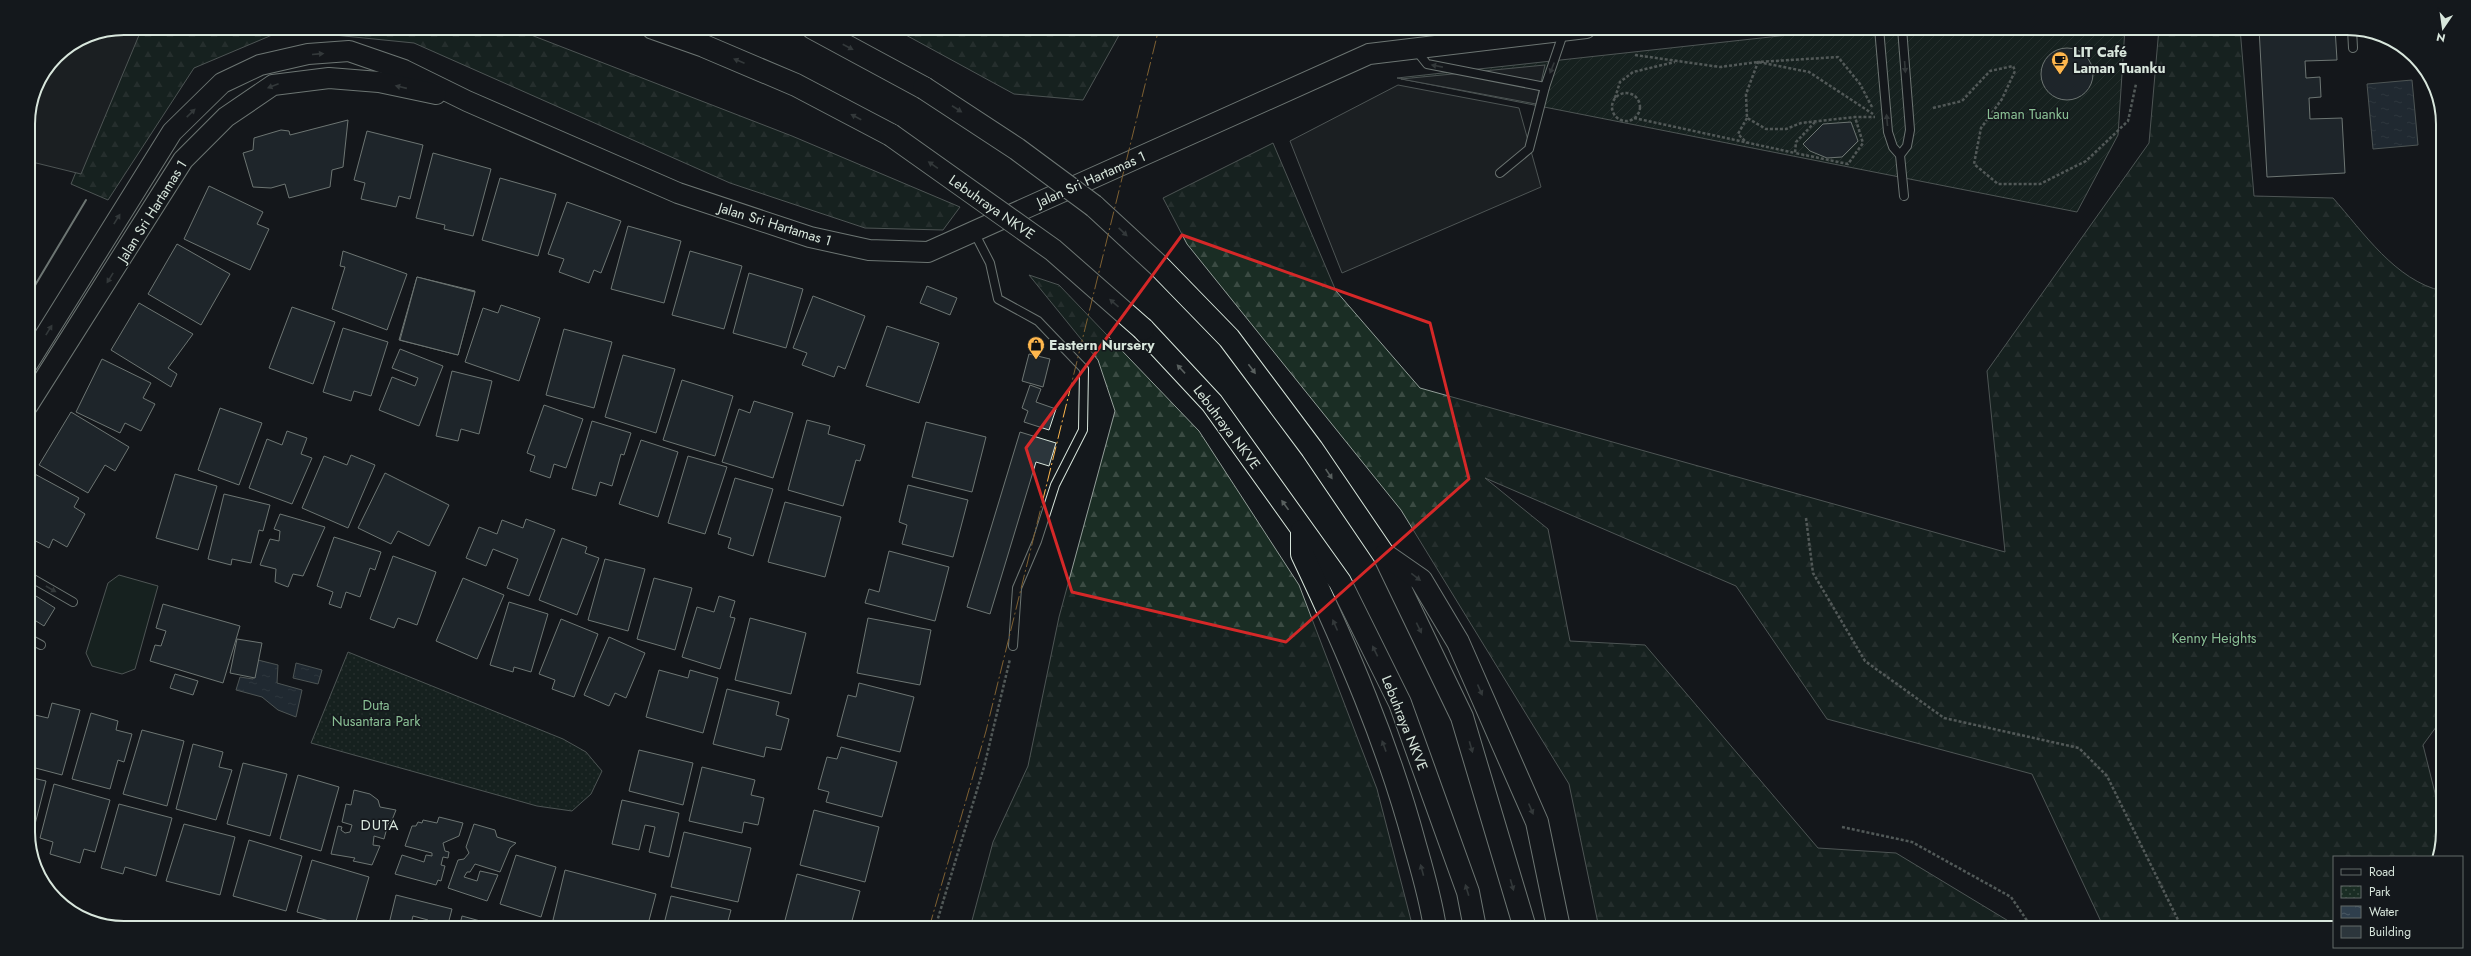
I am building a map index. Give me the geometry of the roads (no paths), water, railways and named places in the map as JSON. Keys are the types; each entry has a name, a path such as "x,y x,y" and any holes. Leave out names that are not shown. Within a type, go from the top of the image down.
{"highway":[{"name":"Lebuhraya NKVE","path":"673,35 704,46 796,85 891,136 1053,250 1143,329 1212,403 1340,582 1400,703 1468,892 1474,921"},
{"path":"826,35 924,88 1017,149 1094,206 1159,266 1229,338 1312,449 1384,555 1462,717 1522,921"},
{"path":"1302,529 1302,554 1365,693 1401,794 1434,918"},
{"path":"1384,555 1420,580 1458,642 1537,822 1558,921"}],"street":[{"name":"Jalan Sri Hartamas 1","path":"35,352 172,132 222,83 260,65 308,54 349,51 404,70 467,101 678,193 810,237 869,250 928,252 1369,54 1531,35"},
{"name":"Jalan Sri Hartamas 1","path":"35,394 183,160 226,117 273,84 329,78 378,82 467,101"}],"lane":[{"path":"1500,173 1528,149 1544,87 1563,35"},
{"path":"1880,35 1888,132 1893,147 1900,155 1904,196"},
{"path":"1900,155 1907,146 1910,130 1903,35"},
{"path":"2352,35 2353,48"},
{"path":"1415,49 1427,64 1544,87"},
{"path":"974,232 990,263 998,299 1038,321 1084,369 1083,430 1055,485 1037,541 1017,588 1013,646"},
{"path":"35,580 73,602"},
{"path":"35,642 41,645"}],"water":[{"path":"2412,80 2418,145 2373,149 2367,84"},
{"path":"258,660 278,665 277,683 302,690 296,717 278,710 262,697 236,690 240,677 253,679"},
{"path":"296,663 322,670 318,684 293,678"}],"place":[{"name":"LIT Café Laman Tuanku","path":"2060,75"},
{"name":"Eastern Nursery","path":"1036,360"}],"district":[{"name":"DUTA","path":"380,825"}],"park label":[{"name":"Laman Tuanku","path":"2028,114"},
{"name":"Kenny Heights","path":"2214,638"},
{"name":"Duta Nusantara Park","path":"376,714"}]}
